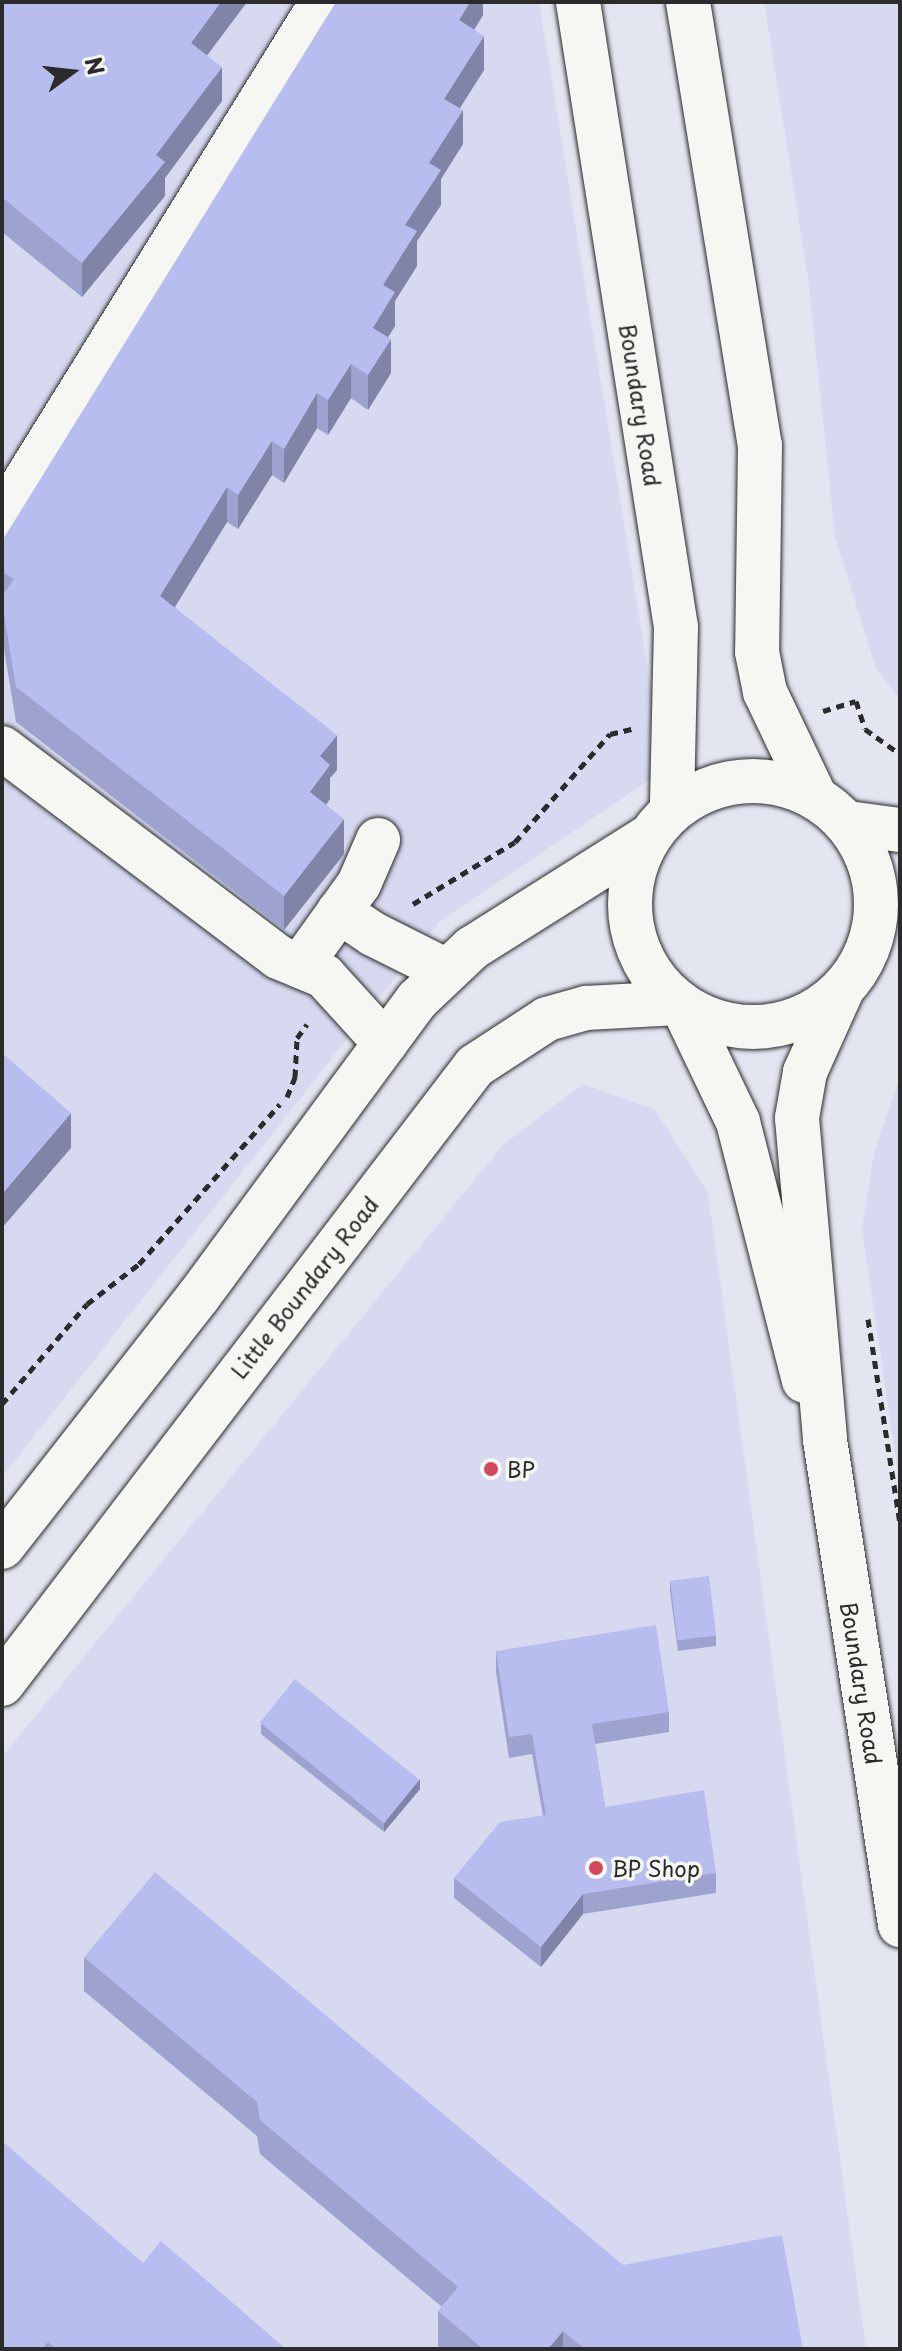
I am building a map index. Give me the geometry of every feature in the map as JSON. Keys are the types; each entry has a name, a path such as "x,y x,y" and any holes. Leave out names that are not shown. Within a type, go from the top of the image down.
{"main road":[{"path":"2,518 322,2"},
{"name":"Boundary Road","path":"578,2 676,627 660,824"},
{"path":"660,824 631,881 631,926 647,969 680,1005 711,1024 765,1028 806,1016 869,962 876,919 874,879 831,810 765,692 757,652 760,445 688,2"},
{"path":"2,748 278,957 324,976 345,994 385,1043"},
{"path":"2,1547 198,1297 417,1000 472,948 660,824 704,790 742,780 780,782 831,810 900,830"},
{"path":"300,966 359,884 378,840"},
{"path":"339,911 373,934 447,971"},
{"name":"Boundary Road","path":"869,962 805,1072 797,1118 825,1440 900,1925"},
{"name":"Boundary Road","path":"680,1005 738,1122 790,1340 825,1440"},
{"name":"Little Boundary Road","path":"4,1677 475,1066 547,1019 586,1008 680,1005"}],"path":[{"path":"868,1319 900,1524"}],"shaded area":[{"path":"2,2 539,2 664,770 439,922 2,1477"},
{"path":"764,2 900,2 900,699 876,668 835,537 809,284"},
{"path":"900,1077 900,1486 862,1229 874,1153"},
{"name":"BP","path":"583,1084 655,1110 708,1193 866,2349 2,2349 2,1757 503,1145"}],"building":[{"path":"2,2 221,2 191,43 222,67 156,155 165,162 82,263 2,197"},
{"path":"336,2 470,2 459,20 484,36 444,99 463,110 429,163 441,170 405,225 417,231 383,285 395,292 373,328 391,339 368,375 351,364 328,400 317,393 284,449 272,441 238,495 227,487 160,596 337,735 320,756 330,765 310,792 344,819 284,896 16,687 2,602 2,596 14,579 2,572 2,541"},
{"path":"2,1053 71,1113 2,1194"},
{"path":"709,1576 716,1636 678,1640 670,1581"},
{"path":"656,1625 669,1712 592,1724 605,1807 704,1790 716,1873 583,1894 541,1947 454,1878 500,1822 546,1815 532,1734 509,1737 496,1651"},
{"path":"295,1679 419,1780 384,1823 260,1723"},
{"path":"155,1872 623,2265 782,2235 803,2349 585,2349 563,2331 548,2349 483,2349 438,2311 458,2287 260,2120 257,2102 84,1957"},
{"path":"2,2141 143,2263 161,2241 286,2349 56,2349 48,2342 42,2349 2,2349"}],"place":[{"name":"BP","path":"491,1469"},
{"name":"BP Shop","path":"596,1868"}]}
